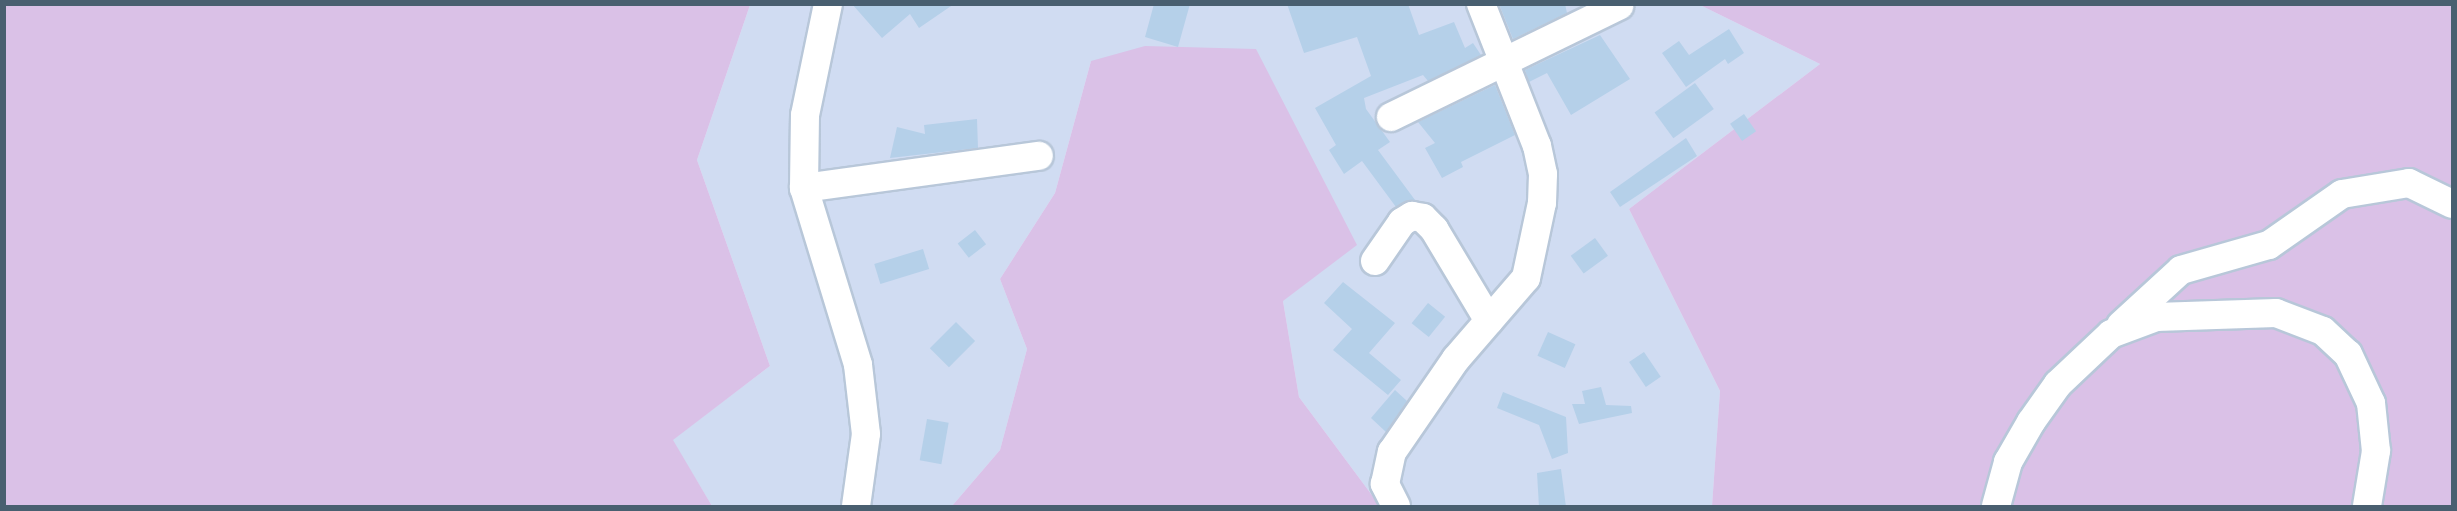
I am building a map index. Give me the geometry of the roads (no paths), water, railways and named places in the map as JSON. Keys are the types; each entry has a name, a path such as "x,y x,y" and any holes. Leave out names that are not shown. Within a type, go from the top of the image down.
{"street":[{"path":"828,4 805,115 804,188 858,365 866,434 856,507"},
{"path":"1396,507 1385,484 1392,452 1456,359 1526,278 1542,203 1543,174 1537,146 1480,4"},
{"path":"1391,117 1504,65 1521,53 1619,6"},
{"path":"804,188 1039,156"},
{"path":"1996,507 2008,462 2031,422 2058,384 2181,270 2270,245 2342,194 2409,183 2452,204"},
{"path":"1375,261 1402,222 1412,216 1423,218 1434,229 1489,321"},
{"path":"2111,334 2156,317 2276,312 2323,331 2348,354 2371,404 2376,451 2367,507"}]}
